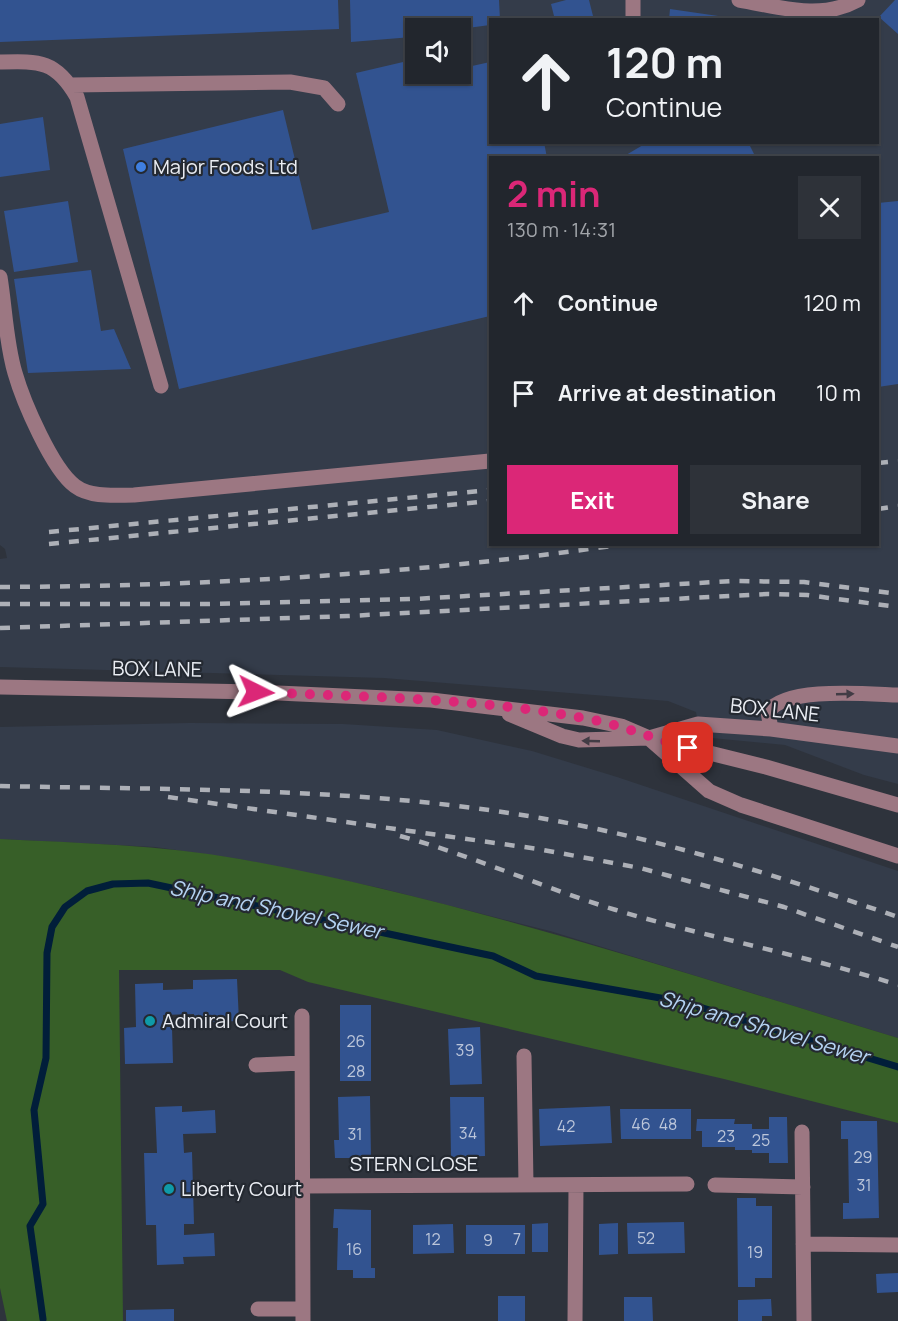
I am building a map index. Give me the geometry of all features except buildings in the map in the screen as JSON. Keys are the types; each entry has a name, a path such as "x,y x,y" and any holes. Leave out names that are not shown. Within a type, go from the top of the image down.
{"street":[{"path":"633,0 633,18"},
{"path":"740,0 812,13 842,9 858,0"},
{"path":"0,62 38,61 58,73 71,86 81,109 161,386"},
{"path":"71,86 290,82 324,88 338,104"},
{"path":"0,277 14,372 59,468 76,487 83,490 104,495 134,495 489,461"},
{"name":"BOX LANE","path":"0,687 256,692 431,700 583,718 621,726 649,738"},
{"path":"771,729 768,712 773,703 783,699 846,693 898,695"},
{"name":"BOX LANE","path":"492,707 562,736 579,740 649,738 699,724 771,729 898,746"},
{"path":"649,738 777,770 898,805"},
{"path":"649,738 710,791 741,805 898,856"},
{"path":"258,1309 303,1315 302,1016"},
{"path":"524,1056 526,1185"},
{"path":"256,1065 302,1063"},
{"path":"802,1132 804,1321"},
{"name":"STERN CLOSE","path":"303,1186 687,1184"},
{"path":"575,1321 576,1185"},
{"path":"715,1185 803,1187"},
{"path":"803,1244 898,1245"}],"shaded area":[{"path":"0,0 898,0 898,784 864,775 785,745 701,737 696,712 668,701 384,678 0,667 0,559 7,558 5,549 0,545"},
{"path":"190,723 343,724 437,730 532,751 898,871 898,1038 550,931 380,888 239,859 155,847 0,839 0,727"}],"green space":[{"path":"0,839 120,845 210,854 324,876 490,916 572,939 898,1038 898,1123 724,1079 308,982 280,970 119,970 123,1321 7,1321 0,1288"}],"waterway":[{"name":"Ship and Shovel Sewer","path":"43,1319 30,1226 43,1204 34,1110 46,1058 47,953 52,927 65,907 87,891 113,884 148,883 493,956 536,976 683,1002 898,1067"}],"railway":[{"path":"879,463 898,461"},
{"path":"49,532 489,490"},
{"path":"49,544 489,501"},
{"path":"879,509 898,506"},
{"path":"0,587 235,581 392,571 610,546"},
{"path":"0,604 209,604 414,599 733,581 804,582 898,594"},
{"path":"0,628 348,616 768,594 807,595 898,607"},
{"path":"0,786 338,795 473,808 586,827 676,848 721,860 898,917"},
{"path":"168,797 538,849 640,868 784,907 898,947"},
{"path":"400,836 616,910 898,985"}],"place":[{"name":"Major Foods Ltd","path":"141,167"},
{"name":"Admiral Court","path":"150,1021"},
{"name":"Liberty Court","path":"169,1189"}],"route":[{"path":"256,692 431,700 531,711 621,726 649,738 688,748"}]}
